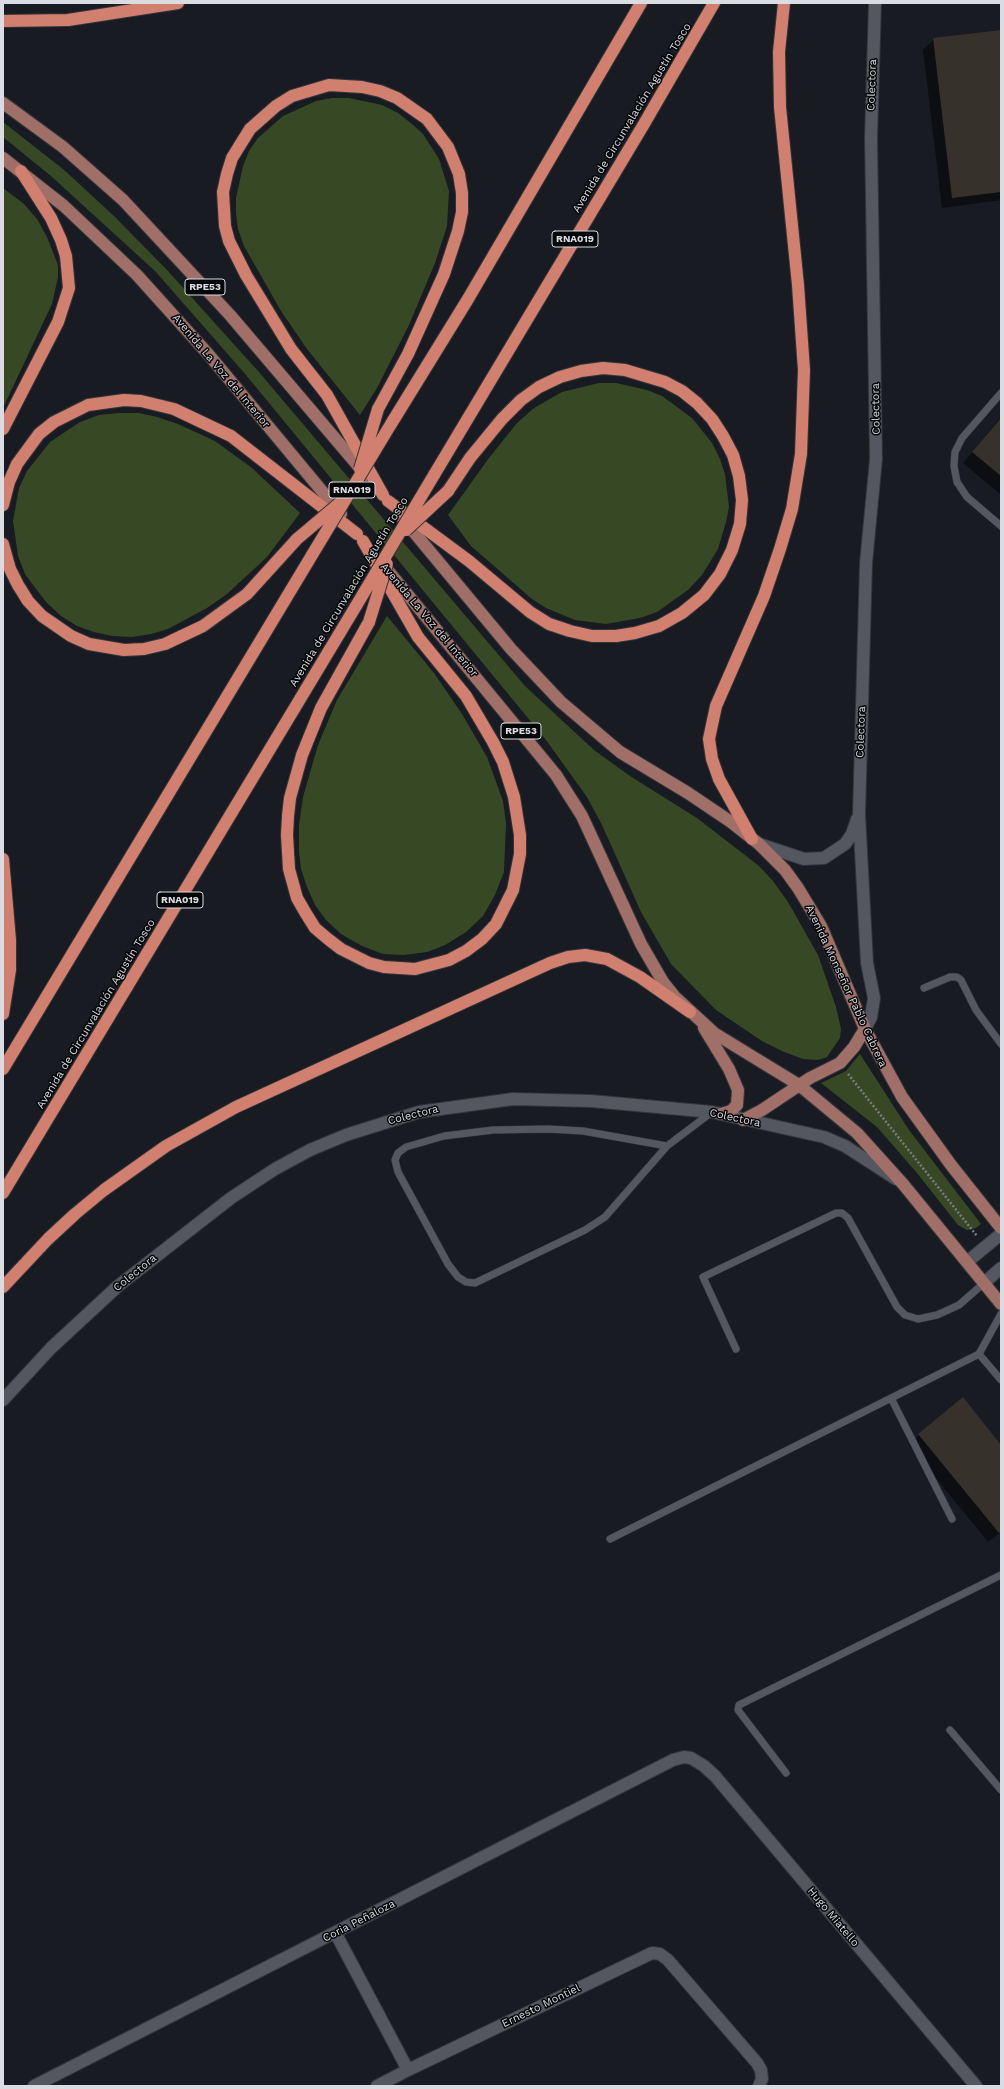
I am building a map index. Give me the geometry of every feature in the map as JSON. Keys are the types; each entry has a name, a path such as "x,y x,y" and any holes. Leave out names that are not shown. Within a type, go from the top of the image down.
{"highway":[{"path":"3,21 68,20 178,3"},
{"name":"RNA019","path":"3,1069 391,424 472,293 641,3"},
{"name":"Avenida de Circunvalación Agustín Tosco","path":"3,1193 395,542 644,124 714,3"},
{"path":"756,842 719,779 712,759 709,739 716,706 758,609 780,549 792,509 801,454 804,370 798,286 780,107 779,52 784,3"},
{"path":"3,505 9,482 17,464 39,434 54,422 88,405 141,401 174,409 232,436 360,538 418,637 466,696 494,742 503,762 514,797 520,834 520,854 513,890 496,924 482,939 466,951 443,962 415,968 391,968 369,963 341,949 315,928 297,898 289,870 286,835 290,798 302,755 321,708 368,622 395,542 448,491 470,458 502,419 521,400 539,387 560,377 581,371 603,368 645,374 665,382 697,403 712,419 733,455 739,476 742,500 740,524 732,550 720,574 704,595 682,613 659,626 635,633 616,636 592,636 549,624 530,612 469,561 385,498 327,395 291,349 246,275 229,241 225,226 223,192 227,174 232,158 250,129 276,106 292,96 329,85 362,87 380,91 397,98 427,120 448,147 459,174 462,193 462,212 458,231 444,274 408,354 378,409 352,491 297,539 247,594 203,626 165,644 144,649 124,650 89,644 71,636 42,616 28,601 18,585 10,570 3,544"},
{"path":"3,429 58,322 69,288 67,262 61,240 51,218 21,171"},
{"path":"3,859 10,940 10,970 3,1014"},
{"path":"3,1287 48,1239 75,1214 121,1177 166,1146 236,1107 550,963 568,957 585,955 607,959 640,977 690,1012"}],"main road":[{"name":"RPE53","path":"3,103 69,152 123,200 230,315 385,498"},
{"name":"Avenida La Voz del Interior","path":"5,160 21,171 92,231 160,300 214,361 556,775 582,816 641,944 663,982 690,1012"},
{"name":"Avenida Monseñor Pablo Cabrera","path":"385,498 496,630 561,702 602,739 688,793 756,842 785,870 811,908 834,954 865,1029 890,1077 915,1117 1001,1228"},
{"path":"690,1012 700,1022 727,1042 799,1085 857,1133 903,1184 1001,1304"},
{"path":"700,1022 729,1068 738,1090 737,1105 731,1111 717,1113"},
{"path":"743,1120 777,1101 799,1085 840,1062 854,1046 865,1029"}],"street":[{"name":"Colectora","path":"859,814 866,563 876,459 871,145 875,3"},
{"path":"756,842 804,859 824,858 845,844 852,834 859,814"},
{"path":"859,814 867,963 874,998 871,1017 865,1029"},
{"name":"Colectora","path":"3,1400 51,1348 84,1316 118,1286 194,1225 275,1170 310,1150 346,1135 419,1112 447,1106 513,1099 591,1101 717,1113 824,1137 844,1146 903,1184"},
{"path":"967,1262 1001,1234"},
{"path":"984,1283 1001,1268"},
{"name":"Coria Peñaloza","path":"34,2086 336,1934 673,1760 684,1757"},
{"name":"Hugo Miatello","path":"684,1757 690,1758 704,1766 715,1776 976,2086"},
{"path":"336,1934 408,2070"},
{"name":"Ernesto Montiel","path":"377,2086 652,1953 660,1954 668,1960 756,2063 761,2070 762,2079 759,2086"}],"lane":[{"path":"1001,393 962,438 955,452 954,466 958,482 967,497 1001,526"},
{"path":"924,988 950,977 957,977 961,980 980,1017 1001,1044"},
{"path":"667,1146 583,1131 548,1129 493,1130 444,1136 406,1147 398,1153 395,1160 398,1172 448,1264 458,1277 466,1282 475,1283 585,1230 605,1217 667,1146 717,1113"},
{"path":"736,1349 703,1277 836,1212 842,1213 848,1218 897,1307 905,1315 918,1319 937,1315 959,1305 984,1283"},
{"path":"610,1539 979,1354 1001,1314"},
{"path":"979,1354 1001,1380"},
{"path":"891,1398 952,1519"},
{"path":"786,1773 738,1710 739,1705 1001,1575"},
{"path":"950,1730 1001,1790"}],"path":[{"path":"846,1071 985,1247"}],"green space":[{"path":"332,98 349,98 382,105 398,113 412,124 423,134 439,159 449,191 447,226 435,263 409,325 377,388 360,415 307,349 281,311 244,246 238,229 236,213 236,198 243,166 249,151 258,138 283,116 316,101"},
{"path":"3,122 63,169 114,216 167,270 258,371 525,686 594,750 630,776 697,818 759,866 773,881 788,902 818,955 836,1007 841,1029 840,1038 827,1057 818,1060 803,1059 784,1052 762,1041 716,1010 671,964 641,912 602,825 587,797 546,740 246,375 156,272 51,176 3,137"},
{"path":"3,188 24,204 37,219 47,237 58,265 58,277 52,304 3,408"},
{"path":"599,383 616,383 647,390 662,396 692,418 712,443 720,459 725,474 729,507 718,549 702,575 688,590 657,612 640,618 606,624 575,620 546,608 532,599 471,546 448,515 489,458 517,423 534,408 562,392"},
{"path":"139,413 157,417 178,424 215,441 252,468 300,513 267,557 227,594 207,608 168,629 132,637 112,636 77,626 61,616 46,602 25,574 18,556 13,521 19,488 27,471 50,442 80,422 99,415"},
{"path":"387,616 434,673 462,714 487,757 503,801 506,823 504,872 495,895 483,916 466,932 445,945 427,952 404,955 383,954 362,946 341,934 326,920 315,905 307,887 301,869 299,852 299,825 303,797 318,745 337,700"},
{"path":"860,1054 909,1130 981,1224 976,1228 967,1230 958,1225 917,1173 877,1127 821,1083 846,1071"}],"building":[{"path":"1001,30 1001,192 952,198 933,38"},
{"path":"1001,418 1001,476 972,452"},
{"path":"963,1397 1001,1445 1001,1531 999,1533 918,1434"}]}
